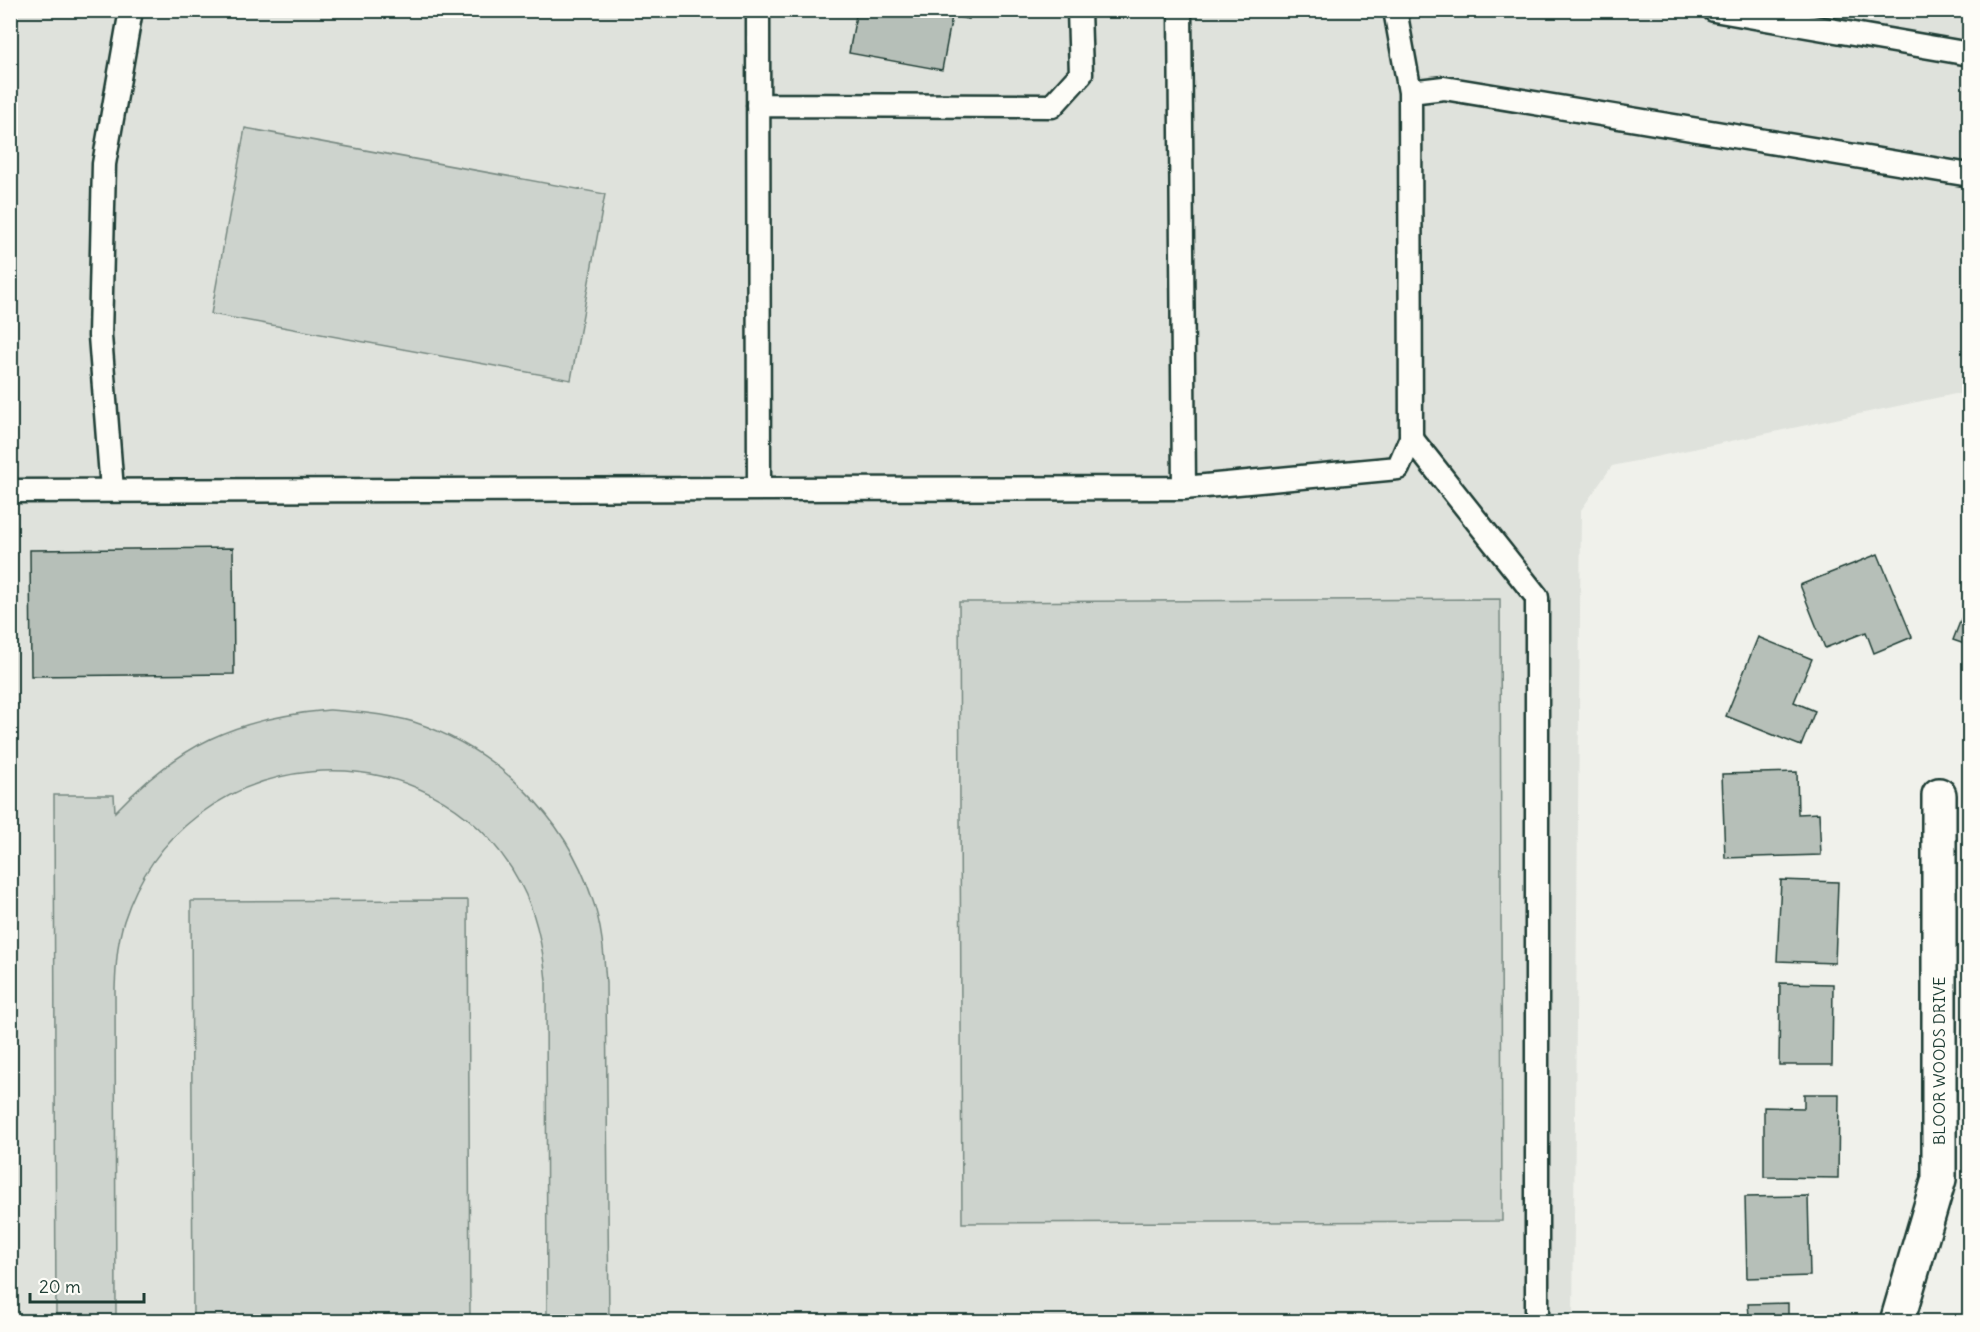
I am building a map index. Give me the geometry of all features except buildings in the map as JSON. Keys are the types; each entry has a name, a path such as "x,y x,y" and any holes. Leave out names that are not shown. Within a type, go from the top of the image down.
{"street":[{"name":"BLOOR WOODS DRIVE","path":"1897,1322 1940,1179 1940,795"}],"lane":[{"path":"112,490 100,336 104,164 131,10"},
{"path":"758,10 759,489"},
{"path":"758,105 1052,106 1082,74 1079,10"},
{"path":"1180,10 1184,488"},
{"path":"10,491 1184,488 1398,468 1411,438 1410,92 1395,10"},
{"path":"1714,10 1970,54"},
{"path":"1410,92 1444,88 1970,175"},
{"path":"1411,438 1537,597 1537,1322"}],"shaded area":[{"path":"10,11 1969,11 1969,394 1955,394 1612,466 1581,510 1573,1321 11,1321"},
{"path":"245,128 605,194 571,380 211,314"},
{"path":"1500,599 1502,1221 962,1223 959,602"},
{"path":"329,710 403,719 444,734 473,749 524,789 545,813 580,868 598,919 606,983 609,1321 547,1321 546,981 538,932 521,885 481,831 430,794 372,774 311,772 252,786 198,815 154,861 124,921 118,946 115,988 116,1321 56,1321 54,795 114,795 115,812 163,768 211,738 265,720"},
{"path":"468,900 470,1321 193,1321 191,901"}]}
